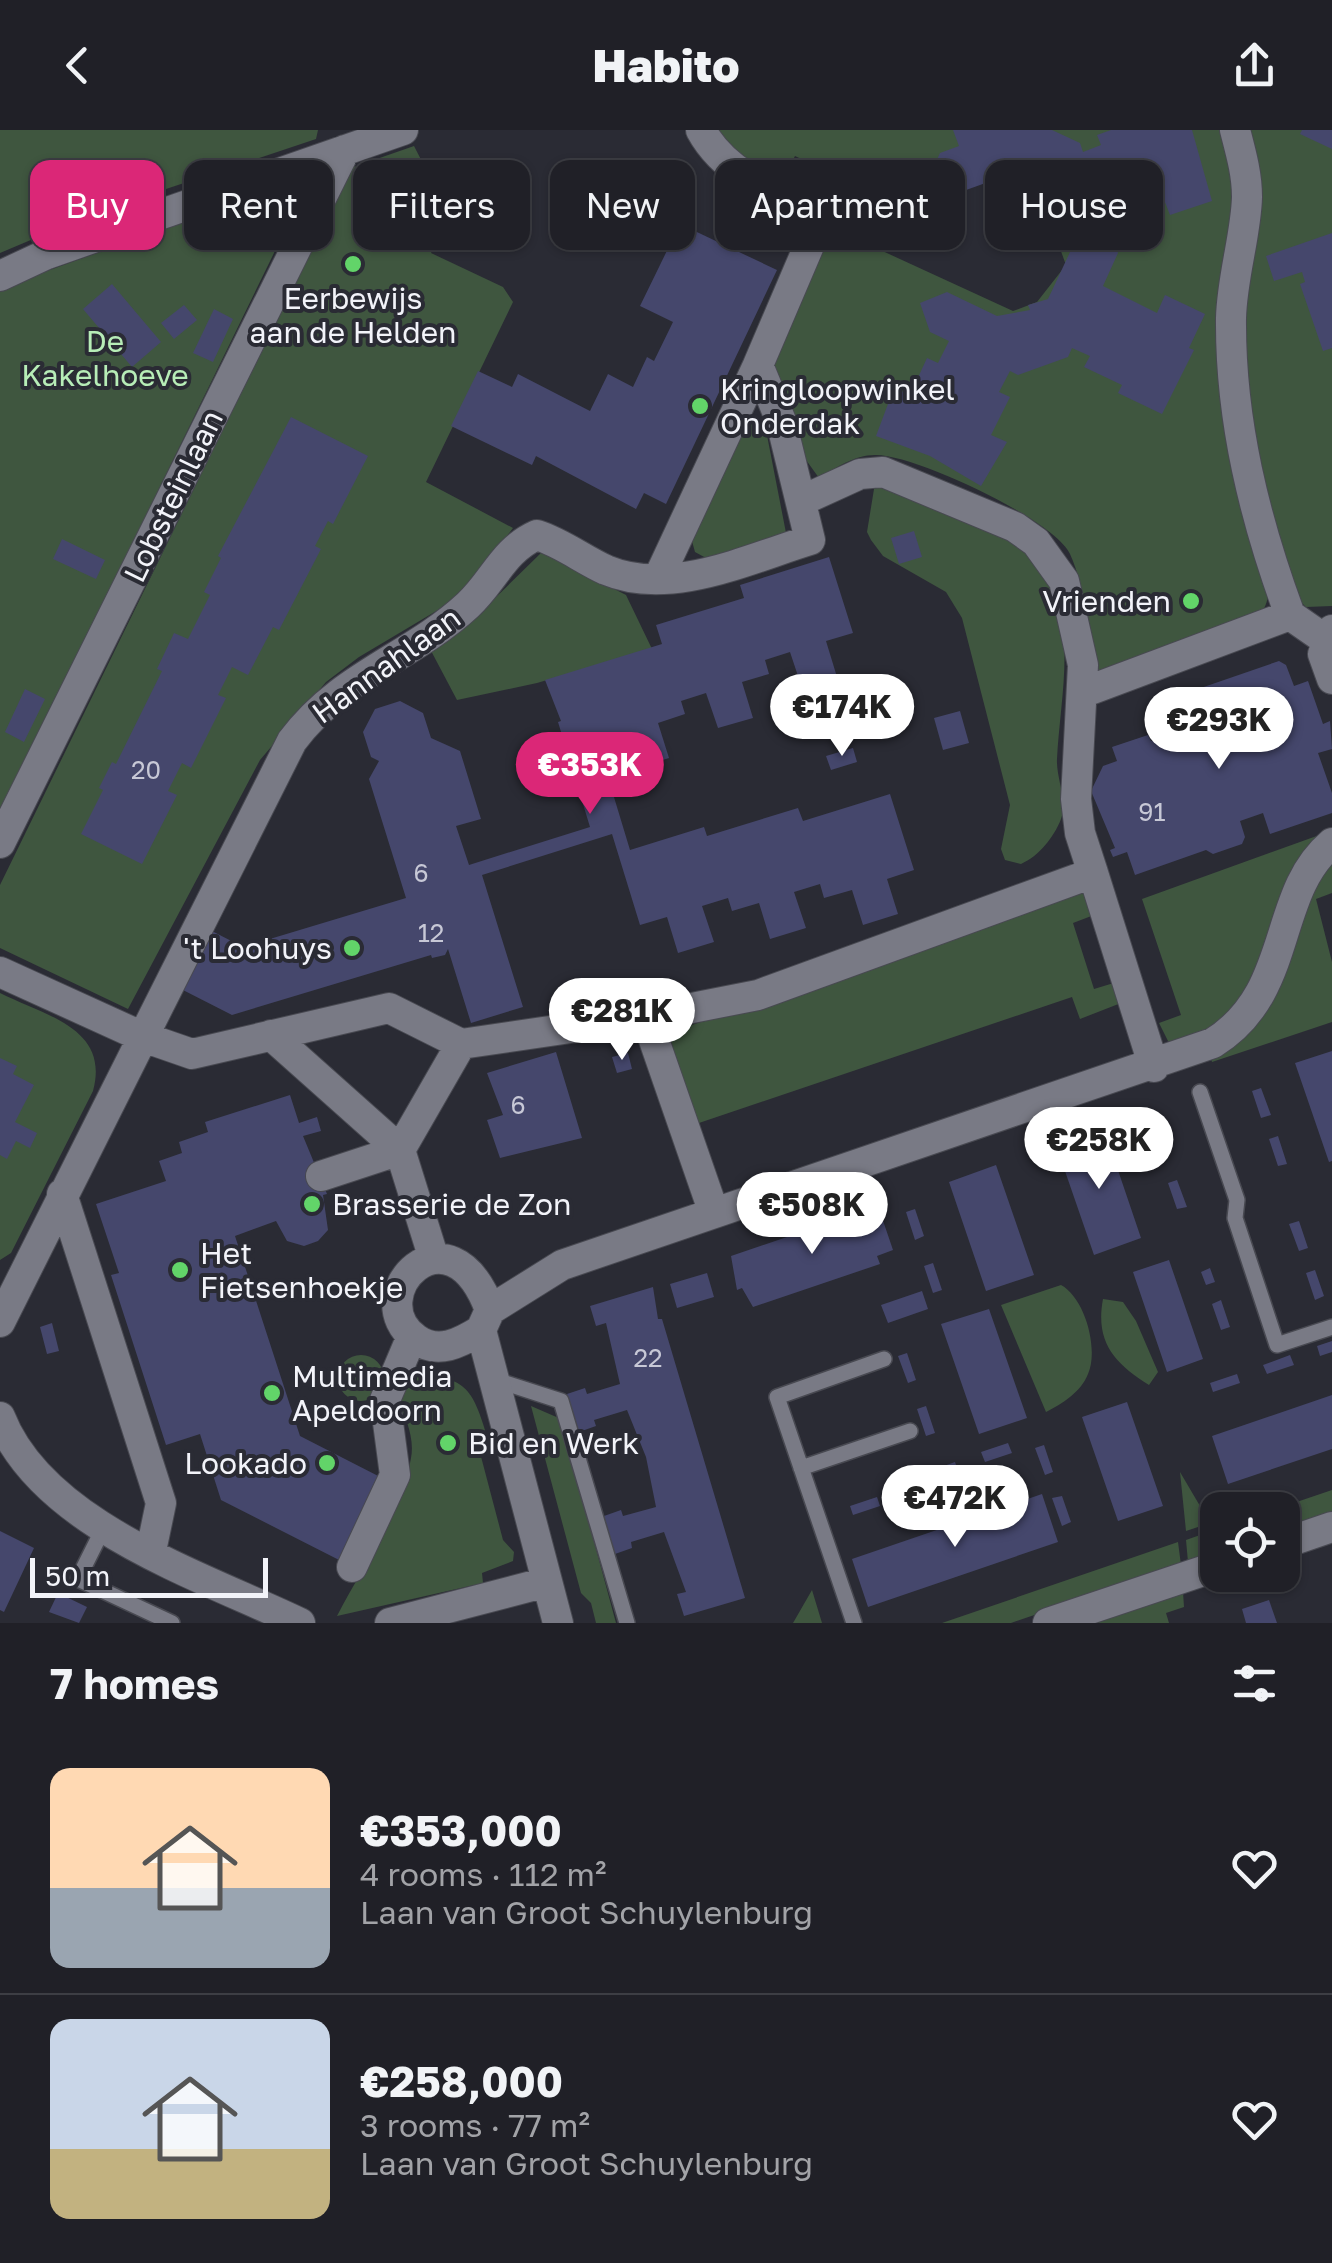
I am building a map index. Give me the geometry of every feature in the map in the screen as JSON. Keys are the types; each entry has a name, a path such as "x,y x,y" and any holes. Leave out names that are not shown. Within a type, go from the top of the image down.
{"street":[{"path":"0,276 47,254 403,130"},
{"path":"658,580 758,365 823,213 765,187 718,158 702,130"},
{"path":"1236,130 1246,168 1247,202 1231,316 1234,393 1251,493 1290,615 1329,635 1326,667 1332,679"},
{"name":"Lobsteinlaan","path":"0,843 345,150"},
{"name":"Hannahlaan","path":"144,1037 292,741 317,707 468,605 515,545 536,535 606,570 658,580 712,570 810,540 781,420 758,365"},
{"path":"801,501 860,474 883,472 1015,527 1036,542 1064,582 1083,666 1076,800 1080,833 1154,1066"},
{"path":"1082,693 1290,615"},
{"path":"558,1623 495,1380 486,1320 476,1276 464,1265 434,1259 420,1264 400,1285 398,1312 412,1336 424,1344 451,1346 486,1320 562,1265 1202,1049 1247,1016 1268,981 1308,875 1332,844"},
{"path":"0,972 144,1037 192,1054 389,1008 461,1044 646,1018 758,995 1093,873"},
{"path":"646,1018 714,1213"},
{"path":"271,1036 400,1150 434,1259"},
{"path":"0,1322 12,1273 62,1194 144,1037"},
{"path":"322,1176 400,1150 461,1044"},
{"path":"62,1194 161,1503 151,1551"},
{"path":"352,1567 395,1475 385,1400 412,1336"},
{"path":"0,1417 30,1468 58,1497 104,1527 300,1623"},
{"path":"1300,1538 1332,1527"},
{"path":"1048,1623 1200,1572"},
{"path":"390,1623 547,1582"}],"lane":[{"path":"1200,1092 1237,1200 1235,1218 1278,1345 1332,1327"},
{"path":"854,1623 777,1397 884,1359"},
{"path":"495,1380 562,1402 627,1623"},
{"path":"801,1468 910,1431"},
{"path":"104,1527 78,1579 172,1623"}],"green space":[{"path":"0,130 318,130 316,139 253,160 184,160 184,183 164,190 164,160 30,160 30,240 0,253"},
{"path":"715,130 1222,130 1230,173 1236,259 1234,476 1265,567 1267,601 1260,614 1096,674 1075,568 1058,540 981,491 894,458 860,457 819,478 801,453 773,368 774,354 801,304 821,250 880,250 1013,311 1037,302 1066,265 1061,250 1163,250 1163,160 985,160 985,175 965,189 965,160 803,160 795,156 793,160 747,160"},
{"path":"1246,130 1332,130 1332,606 1306,607 1295,596 1246,415"},
{"path":"414,146 421,160 374,160"},
{"path":"351,168 353,250 432,250 431,253 503,287 513,302 426,482 513,528 473,582 443,607 359,657 326,682 260,760 128,1009 0,948 0,885 311,250 333,250 333,205"},
{"name":"De Kakelhoeve","path":"184,221 184,250 275,250 0,815 0,288 105,250 164,250 164,229"},
{"path":"742,416 765,425 787,538 706,558 695,552 690,534"},
{"path":"875,483 1009,541 1039,564 1052,586 1064,634 1057,759 1063,812 1045,845 1021,864 1005,860 1001,849 1010,805 962,618 946,592 883,556 871,540 867,532"},
{"path":"542,552 626,595 652,649 537,683 457,700 429,647 490,603"},
{"path":"1325,833 1284,926 1244,993 1221,1019 1196,1036 1168,1041 1159,1023 1181,1015 1142,899"},
{"path":"1332,860 1332,893 1316,899 1332,962 1332,1022 1212,1062 1211,1058 1261,1014"},
{"path":"1075,887 1086,894 1094,915 1073,923 1094,989 1117,982 1121,1003 1080,1019 1072,997 696,1124 671,1043 680,1029 997,921"},
{"path":"0,993 70,1027 92,1052 96,1070 93,1091 11,1253 0,1260"},
{"path":"1061,1285 1077,1301 1088,1325 1091,1364 1076,1392 1046,1412 1001,1305"},
{"path":"1103,1299 1123,1302 1136,1321 1158,1372 1149,1385 1110,1350 1102,1327"},
{"path":"361,1355 377,1362 384,1378 377,1394 361,1401 345,1394 338,1378 345,1362"},
{"path":"404,1375 452,1381 462,1386 476,1404 487,1436 479,1449 503,1540 514,1552 513,1561 482,1573 483,1583 337,1616 390,1519 406,1479 412,1442 397,1397"},
{"path":"531,1406 561,1419 616,1623 596,1623 591,1603 581,1593"},
{"path":"1180,1472 1200,1506 1200,1526 1186,1531"},
{"path":"1332,1490 1332,1514 1300,1525 1300,1501"},
{"path":"1200,1535 1200,1558 1188,1562 1186,1540"},
{"path":"1178,1542 1181,1565 1011,1623 942,1623"},
{"path":"812,1590 822,1623 793,1623"},
{"path":"1183,1592 1184,1607 1166,1613 1169,1623 1092,1623"}],"building":[{"path":"953,130 1052,130 1080,143 1083,152 1101,145 1097,135 1111,130 1192,130 1212,201 1170,215 1163,197 1163,160 985,160 985,183 965,190 965,160 937,160 940,153 959,146"},
{"path":"1302,130 1332,130 1332,149 1300,134"},
{"path":"695,231 715,241 715,250 735,250 777,270 666,504 644,493 636,509 536,456 532,465 451,426 478,371 512,387 518,374 590,411 608,374 633,387 647,357 654,361 673,322 640,306 667,250 695,250"},
{"path":"1332,233 1332,348 1323,351 1300,284 1305,282 1302,272 1274,281 1266,256"},
{"path":"1071,250 1117,250 1103,286 1157,313 1165,295 1205,314 1189,348 1194,350 1162,414 1118,393 1122,385 1084,367 1090,356 1072,348 1068,357 1018,375 1010,371 999,392 1010,397 991,435 1007,442 981,486 930,456 876,436 894,388 910,395 927,358 938,363 949,341 930,332 920,303 947,292 997,316 1030,310 1028,305 1048,299"},
{"path":"112,284 161,342 132,367 83,309"},
{"path":"184,305 197,320 174,339 161,323"},
{"path":"214,309 233,319 213,362 193,353"},
{"path":"291,417 368,456 333,524 328,521 315,546 321,549 279,630 273,627 248,675 232,667 218,695 226,698 191,768 182,763 168,791 177,795 142,864 81,834 103,790 99,788 112,762 116,764 162,671 157,669 174,633 188,639 210,595 204,592 221,558 218,556"},
{"path":"914,531 922,557 899,564 891,538"},
{"path":"62,539 105,560 96,579 53,559"},
{"path":"829,557 853,633 826,641 837,677 802,688 790,652 765,660 769,674 742,682 753,718 718,728 706,693 681,701 685,714 658,723 669,758 634,769 623,734 597,741 630,850 704,827 707,836 798,808 803,821 890,794 914,870 887,879 898,914 863,925 852,890 824,898 820,884 794,892 806,928 770,939 759,903 732,911 728,898 702,906 714,942 678,953 667,917 640,925 612,834 482,875 523,1007 471,1023 448,949 445,955 431,955 232,1015 179,988 210,930 243,947 406,898 369,779 379,761 371,757 363,732 375,709 400,701 423,713 431,738 460,751 481,819 456,826 469,865 590,827 558,722 561,721 545,680 662,644 656,625 744,598 740,585"},
{"path":"1279,661 1286,665 1294,686 1308,681 1323,724 1330,721 1332,749 1318,753 1332,793 1332,813 1270,834 1263,813 1240,821 1245,837 1242,844 1213,854 1206,850 1135,875 1127,852 1113,857 1110,850 1115,848 1091,791 1103,766 1117,761 1112,747 1148,735 1151,741 1209,721 1195,690"},
{"path":"25,689 45,699 24,742 5,732"},
{"path":"960,711 969,743 943,750 934,718"},
{"path":"853,748 857,762 831,770 826,756"},
{"path":"1332,1051 1332,1161 1329,1162 1295,1063"},
{"path":"556,1052 582,1138 500,1158 487,1120 503,1115 487,1073"},
{"path":"628,1053 632,1069 617,1073 612,1057"},
{"path":"0,1058 17,1066 13,1074 34,1085 15,1122 37,1133 30,1148 16,1141 7,1159 0,1155"},
{"path":"1261,1088 1271,1115 1261,1118 1252,1091"},
{"path":"290,1095 299,1123 317,1117 321,1131 303,1136 327,1194 323,1195 328,1230 318,1241 304,1246 287,1241 276,1221 235,1236 300,1436 386,1480 343,1562 221,1500 200,1434 166,1445 111,1275 119,1273 96,1204 166,1181 159,1161 182,1153 179,1142 208,1132 205,1122"},
{"path":"1159,1126 1168,1153 1159,1156 1150,1129"},
{"path":"1104,1129 1141,1238 1094,1255 1056,1145"},
{"path":"1278,1136 1287,1164 1278,1166 1269,1139"},
{"path":"996,1165 1034,1275 986,1291 949,1182"},
{"path":"1177,1180 1187,1207 1177,1209 1168,1183"},
{"path":"878,1206 893,1250 877,1256 880,1264 753,1307 742,1288 737,1290 731,1256"},
{"path":"915,1209 924,1236 915,1240 906,1212"},
{"path":"1299,1221 1308,1248 1299,1251 1289,1224"},
{"path":"1169,1260 1203,1359 1167,1372 1133,1272"},
{"path":"933,1263 942,1290 933,1293 924,1266"},
{"path":"1210,1268 1215,1282 1206,1285 1201,1272"},
{"path":"1315,1270 1324,1296 1315,1300 1306,1273"},
{"path":"707,1273 714,1297 677,1308 670,1284"},
{"path":"653,1287 658,1319 662,1319 745,1598 684,1616 677,1594 686,1592 664,1532 631,1542 632,1548 615,1554 604,1516 621,1510 623,1516 656,1507 646,1457 627,1410 594,1420 596,1426 579,1432 567,1394 585,1388 587,1394 620,1384 606,1323 596,1326 590,1306"},
{"path":"922,1291 928,1309 888,1323 881,1305"},
{"path":"1221,1300 1230,1327 1221,1330 1212,1304"},
{"path":"989,1309 1027,1418 979,1434 941,1324"},
{"path":"52,1323 59,1351 47,1354 40,1327"},
{"path":"1332,1341 1332,1352 1320,1356 1317,1346"},
{"path":"907,1353 916,1380 908,1383 898,1356"},
{"path":"1290,1355 1294,1365 1267,1374 1263,1365"},
{"path":"1237,1374 1240,1383 1213,1392 1210,1383"},
{"path":"1332,1395 1332,1449 1228,1484 1212,1436"},
{"path":"1127,1402 1163,1506 1118,1521 1082,1417"},
{"path":"926,1406 935,1433 926,1436 917,1409"},
{"path":"1008,1443 1012,1453 985,1462 981,1452"},
{"path":"1044,1445 1053,1472 1045,1475 1035,1448"},
{"path":"955,1462 958,1471 944,1476 941,1467"},
{"path":"931,1478 934,1488 907,1497 904,1488"},
{"path":"1042,1494 1058,1542 868,1607 852,1559"},
{"path":"1062,1496 1071,1522 1062,1526 1052,1498"},
{"path":"877,1497 880,1506 853,1515 850,1506"},
{"path":"0,1531 34,1548 4,1612 0,1610"},
{"path":"58,1593 87,1607 79,1623 49,1612"},
{"path":"1269,1600 1277,1623 1246,1623 1242,1609"}],"place":[{"name":"Eerbewijs aan de Helden","path":"353,264"},
{"name":"Kringloopwinkel Onderdak","path":"700,406"},
{"name":"Vrienden","path":"1191,601"},
{"name":"'t Loohuys","path":"352,948"},
{"name":"Brasserie de Zon","path":"312,1204"},
{"name":"Het Fietsenhoekje","path":"180,1270"},
{"name":"Multimedia Apeldoorn","path":"272,1393"},
{"name":"Bid en Werk","path":"448,1443"},
{"name":"Lookado","path":"327,1463"}]}
